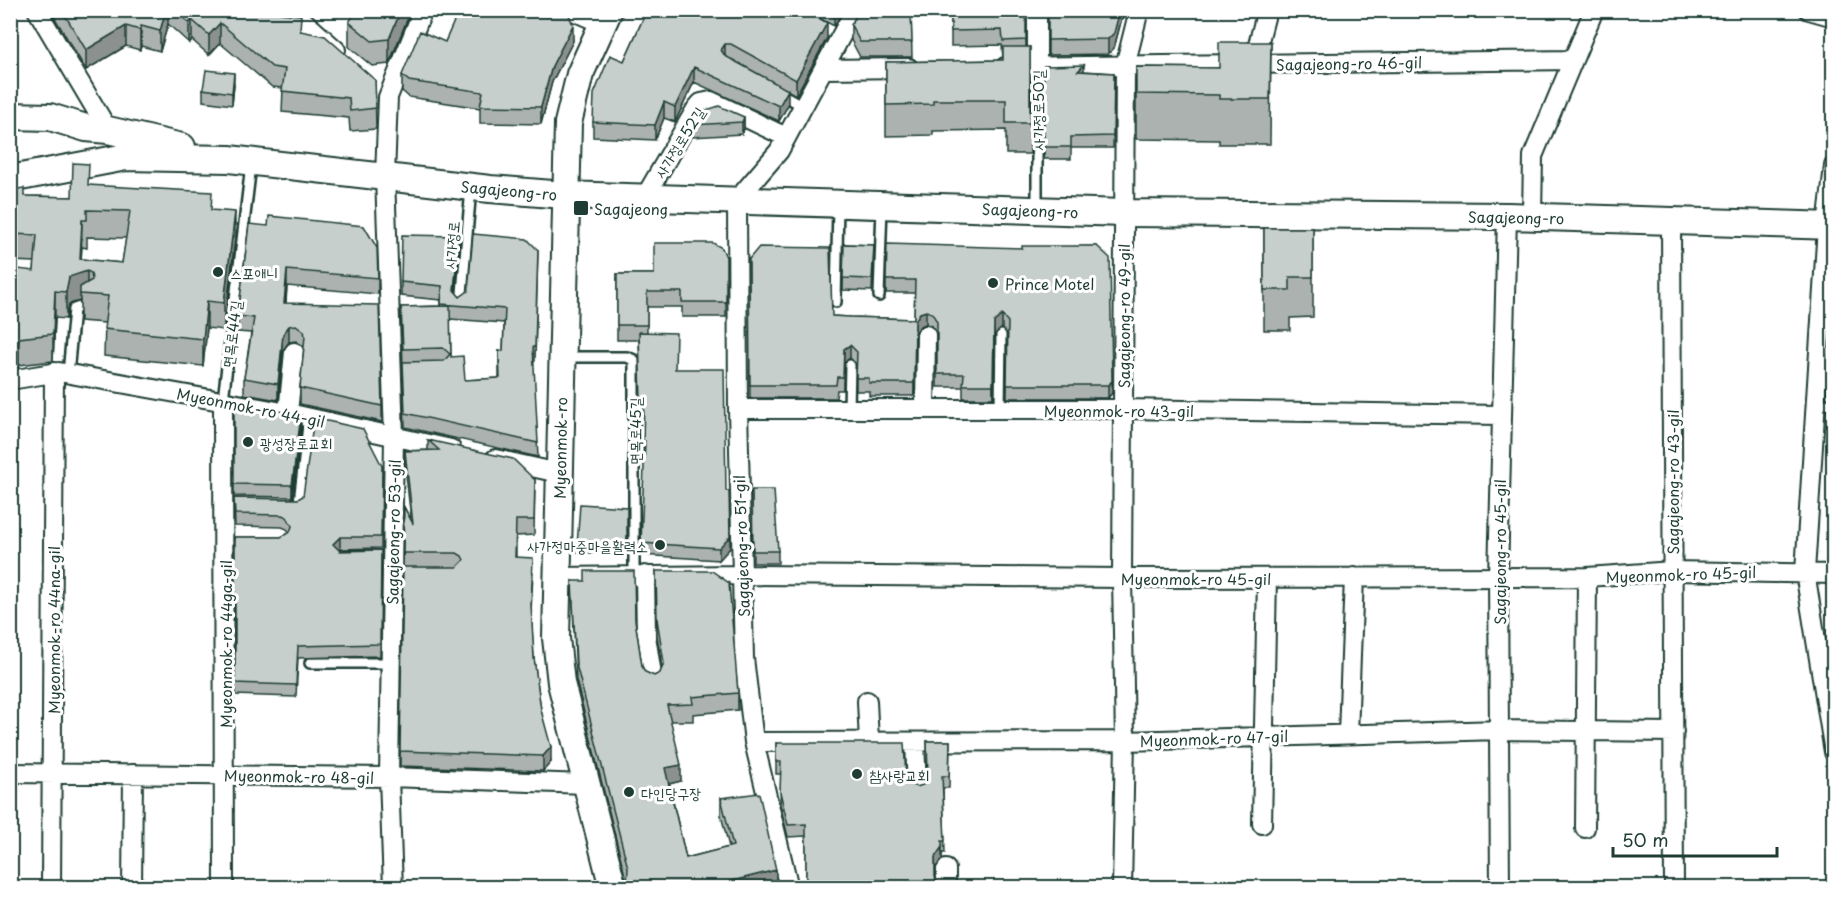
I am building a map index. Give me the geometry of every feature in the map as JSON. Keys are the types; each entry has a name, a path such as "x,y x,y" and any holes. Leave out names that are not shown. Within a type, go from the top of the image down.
{"main road":[{"name":"Myeonmok-ro","path":"606,17 580,74 571,104 566,141 556,638 561,683 612,888"},
{"path":"10,116 50,117 240,159"},
{"path":"10,133 97,129"},
{"path":"10,162 126,157 240,159"},
{"path":"10,179 126,157"},
{"name":"Sagajeong-ro","path":"240,159 471,187 565,195 1124,213 1532,216 1830,226"}],"street":[{"path":"36,10 97,129"},
{"path":"291,10 353,66"},
{"name":"Sagajeong-ro 53-gil","path":"393,888 389,777 390,663 397,575 387,555 396,370 385,176 388,97 423,10"},
{"path":"571,10 606,17"},
{"path":"737,200 779,151 824,69 836,36 855,10"},
{"name":"사가정로50길","path":"1037,10 1037,66"},
{"name":"Sagajeong-ro 49-gil","path":"1122,888 1125,741 1122,578 1125,66 1138,10"},
{"path":"1253,64 1267,10"},
{"path":"1532,216 1533,156 1594,10"},
{"path":"1809,10 1833,17"},
{"name":"Sagajeong-ro 46-gil","path":"984,67 1573,60"},
{"path":"824,69 927,68"},
{"path":"371,81 388,97"},
{"name":"사가정로52길","path":"645,197 696,110 705,101 711,101 786,137"},
{"path":"1833,166 1825,404 1805,572 1833,752"},
{"name":"Sagajeong-ro 51-gil","path":"737,200 740,574 744,658 754,742 789,888"},
{"name":"Sagajeong-ro 45-gil","path":"1500,888 1498,577 1500,416 1507,216"},
{"name":"Sagajeong-ro 43-gil","path":"1671,221 1674,888"},
{"path":"925,409 926,335"},
{"path":"288,412 294,352"},
{"name":"Myeonmok-ro 44-gil","path":"10,380 61,373 223,400 288,412 559,473"},
{"name":"Myeonmok-ro 44na-gil","path":"51,888 61,373"},
{"name":"Myeonmok-ro 44ga-gil","path":"223,400 230,503 224,537 226,775 224,888"},
{"name":"Myeonmok-ro 43-gil","path":"738,409 1123,409 1500,416"},
{"path":"224,537 247,538"},
{"name":"Myeonmok-ro 45-gil","path":"557,577 740,574 1122,578 1587,578 1673,571 1833,574"},
{"name":"면목로45길","path":"639,576 653,681"},
{"path":"1263,824 1267,578"},
{"path":"1348,734 1354,578"},
{"path":"1585,828 1587,578"},
{"path":"867,701 869,742"},
{"name":"Myeonmok-ro 47-gil","path":"754,742 1125,741 1500,730 1674,732"},
{"path":"915,741 917,788"},
{"name":"Myeonmok-ro 48-gil","path":"10,773 389,777 586,784"},
{"path":"132,888 133,774"},
{"path":"946,869 946,888"}],"lane":[{"name":"사가정로50길","path":"1037,66 1037,210"},
{"path":"766,85 803,106"},
{"name":"면목로44길","path":"223,400 240,159"},
{"name":"사가정로","path":"461,305 471,187"},
{"path":"836,302 838,204"},
{"path":"879,296 882,205"},
{"path":"61,373 74,309 86,305"},
{"path":"1000,409 1001,335"},
{"name":"면목로45길","path":"562,357 627,357 634,360 639,576"},
{"path":"849,409 850,365"},
{"path":"283,505 298,504 309,417"},
{"path":"310,663 390,663"}],"building":[{"path":"62,10 166,10 160,31 141,26 140,30 126,26 86,50"},
{"path":"175,10 282,10 281,13 301,15 300,31 325,36 375,80 376,108 350,111 349,98 282,91 285,69 272,67 220,23 209,35 192,20 189,23"},
{"path":"357,10 401,10 389,39 372,41 349,22"},
{"path":"459,10 567,10 573,25 552,66 541,107 480,106 483,92 409,81 402,75 420,31 445,42"},
{"path":"647,10 806,10 827,23 796,80 731,44 725,44 721,50 725,56 788,90 779,106 694,67 675,107 664,102 655,125 593,122 594,94 610,55 624,61"},
{"path":"859,10 911,10 912,42 860,42 851,25"},
{"path":"951,10 1026,10 1026,40 1003,41 1002,30 951,31"},
{"path":"1048,10 1120,10 1114,33 1108,39 1048,40"},
{"path":"1219,42 1271,42 1270,99 1219,99 1219,95 1136,94 1136,67 1219,68"},
{"path":"1003,47 1030,47 1030,123 1006,123 1006,100 933,100 933,104 886,105 886,62 1003,60"},
{"path":"1084,65 1078,71 1114,73 1113,136 1071,137 1071,147 1044,147 1044,66"},
{"path":"206,70 234,73 232,93 203,89"},
{"path":"719,106 744,117 742,122 693,125 700,112"},
{"path":"73,163 89,164 88,185 212,192 211,210 235,212 224,303 207,301 203,339 104,329 108,296 80,294 80,287 92,280 91,273 87,271 69,277 66,292 55,291 53,334 19,338 19,340 10,342 10,268 34,271 37,235 10,234 10,190 24,188 24,196 72,197","holes":["87,210 130,211 122,263 80,259 82,220 87,220"]},
{"path":"269,216 364,226 377,248 378,278 287,270 284,303 379,305 382,406 300,388 305,336 304,331 296,325 289,326 283,334 278,384 244,378 254,318 238,316 249,224 268,226"},
{"path":"1264,228 1313,228 1313,277 1290,277 1290,290 1264,290"},
{"path":"473,234 527,239 538,250 535,347 533,347 538,443 405,413 403,362 444,361 450,354 443,348 403,349 401,307 450,306 451,357 463,356 465,380 500,378 499,351 503,351 505,309 441,304 442,286 401,282 402,235 459,236 454,290 460,297 468,291"},
{"path":"654,243 713,243 722,248 726,257 726,302 682,302 682,292 647,292 647,325 617,325 617,274 654,274"},
{"path":"844,244 874,245 872,279 843,278"},
{"path":"887,244 1022,248 1022,246 1097,246 1110,258 1112,381 1108,385 1007,385 1008,322 1002,315 994,322 993,385 963,385 964,374 937,374 937,322 932,313 926,311 920,313 915,321 914,383 869,383 869,378 856,378 857,352 850,345 844,349 843,377 837,377 836,385 750,385 749,259 759,247 830,248 832,316 914,319 915,280 886,280"},
{"path":"639,332 676,333 675,369 724,369 726,491 729,491 730,536 719,548 641,543 645,441 643,441 644,402 641,402"},
{"path":"240,404 301,415 292,485 234,484 234,409"},
{"path":"314,418 363,429 382,466 381,537 340,537 333,544 340,551 381,550 380,644 298,646 296,685 235,683 235,537 281,537 290,532 292,526 287,517 282,515 235,514 234,498 298,499 303,496"},
{"path":"428,440 513,459 535,480 534,520 516,520 515,557 533,558 531,605 534,658 541,710 551,747 543,756 400,751 403,567 457,567 464,560 457,553 403,553 404,507 413,524 405,451 439,450"},
{"path":"752,490 774,490 778,551 753,551"},
{"path":"580,504 627,507 627,549 577,546"},
{"path":"585,571 634,571 635,620 642,666 645,672 654,676 660,673 664,663 657,619 656,571 712,571 729,583 738,693 692,697 693,704 667,705 681,765 665,768 686,858 733,846 721,798 759,793 776,870 704,888 627,884 628,868 576,664 572,581 585,581"},
{"path":"927,741 950,741 949,776 942,776 945,841 942,841 942,847 935,857 935,877 943,888 806,887 806,824 788,825 780,792 781,762 776,762 776,743 904,743 906,777 908,783 917,787 923,785 928,776"}],"place":[{"name":"Sagajeong","path":"581,208"},
{"name":"스포애니","path":"218,272"},
{"name":"Prince Motel","path":"993,283"},
{"name":"광성장로교회","path":"248,442"},
{"name":"사가정마중마을활력소","path":"660,545"},
{"name":"참사랑교회","path":"857,774"},
{"name":"다인당구장","path":"629,792"}]}
